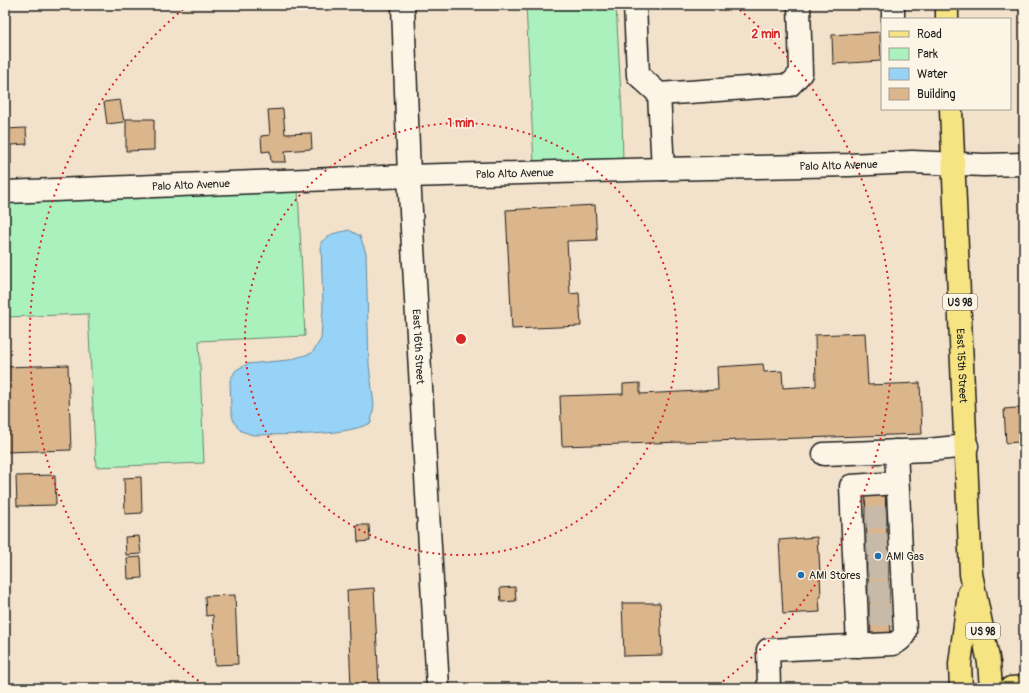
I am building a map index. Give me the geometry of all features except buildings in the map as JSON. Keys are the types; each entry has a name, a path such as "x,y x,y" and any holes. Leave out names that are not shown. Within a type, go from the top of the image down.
{"main road":[{"path":"947,5 947,18"},
{"name":"East 15th Street","path":"951,110 971,574 989,663 991,688"},
{"name":"East 15th Street","path":"961,688 960,664 971,574"},
{"path":"1011,688 1024,687"}],"street":[{"name":"East 16th Street","path":"403,5 409,176 438,688"},
{"path":"635,5 638,75 659,94 663,168"},
{"path":"659,94 790,85 801,73 799,5"},
{"path":"893,5 893,18"},
{"name":"Palo Alto Avenue","path":"5,192 409,176 663,168 848,165 912,162 993,165 1024,164"},
{"path":"824,454 966,446"},
{"path":"858,646 880,614 876,518 897,483 896,451"},
{"path":"769,688 768,650 893,644 901,640 904,634 880,614 876,518 851,486 897,483"}],"green space":[{"path":"526,5 616,5 622,114 623,165 534,164"},
{"path":"298,189 305,336 199,341 204,463 96,467 88,314 5,317 5,201"}],"water":[{"path":"349,230 360,236 366,253 369,365 374,405 371,423 345,431 314,434 253,435 241,431 234,422 231,411 230,380 236,370 247,364 289,360 312,353 321,339 323,307 321,242 332,234"}],"tunnel":[{"path":"866,518 886,517"},
{"path":"867,545 888,544"},
{"path":"868,568 888,567"},
{"path":"869,592 889,591"},
{"path":"870,615 891,614"}],"place":[{"name":"AMI Gas","path":"878,556"},
{"name":"AMI Stores","path":"801,575"}]}
